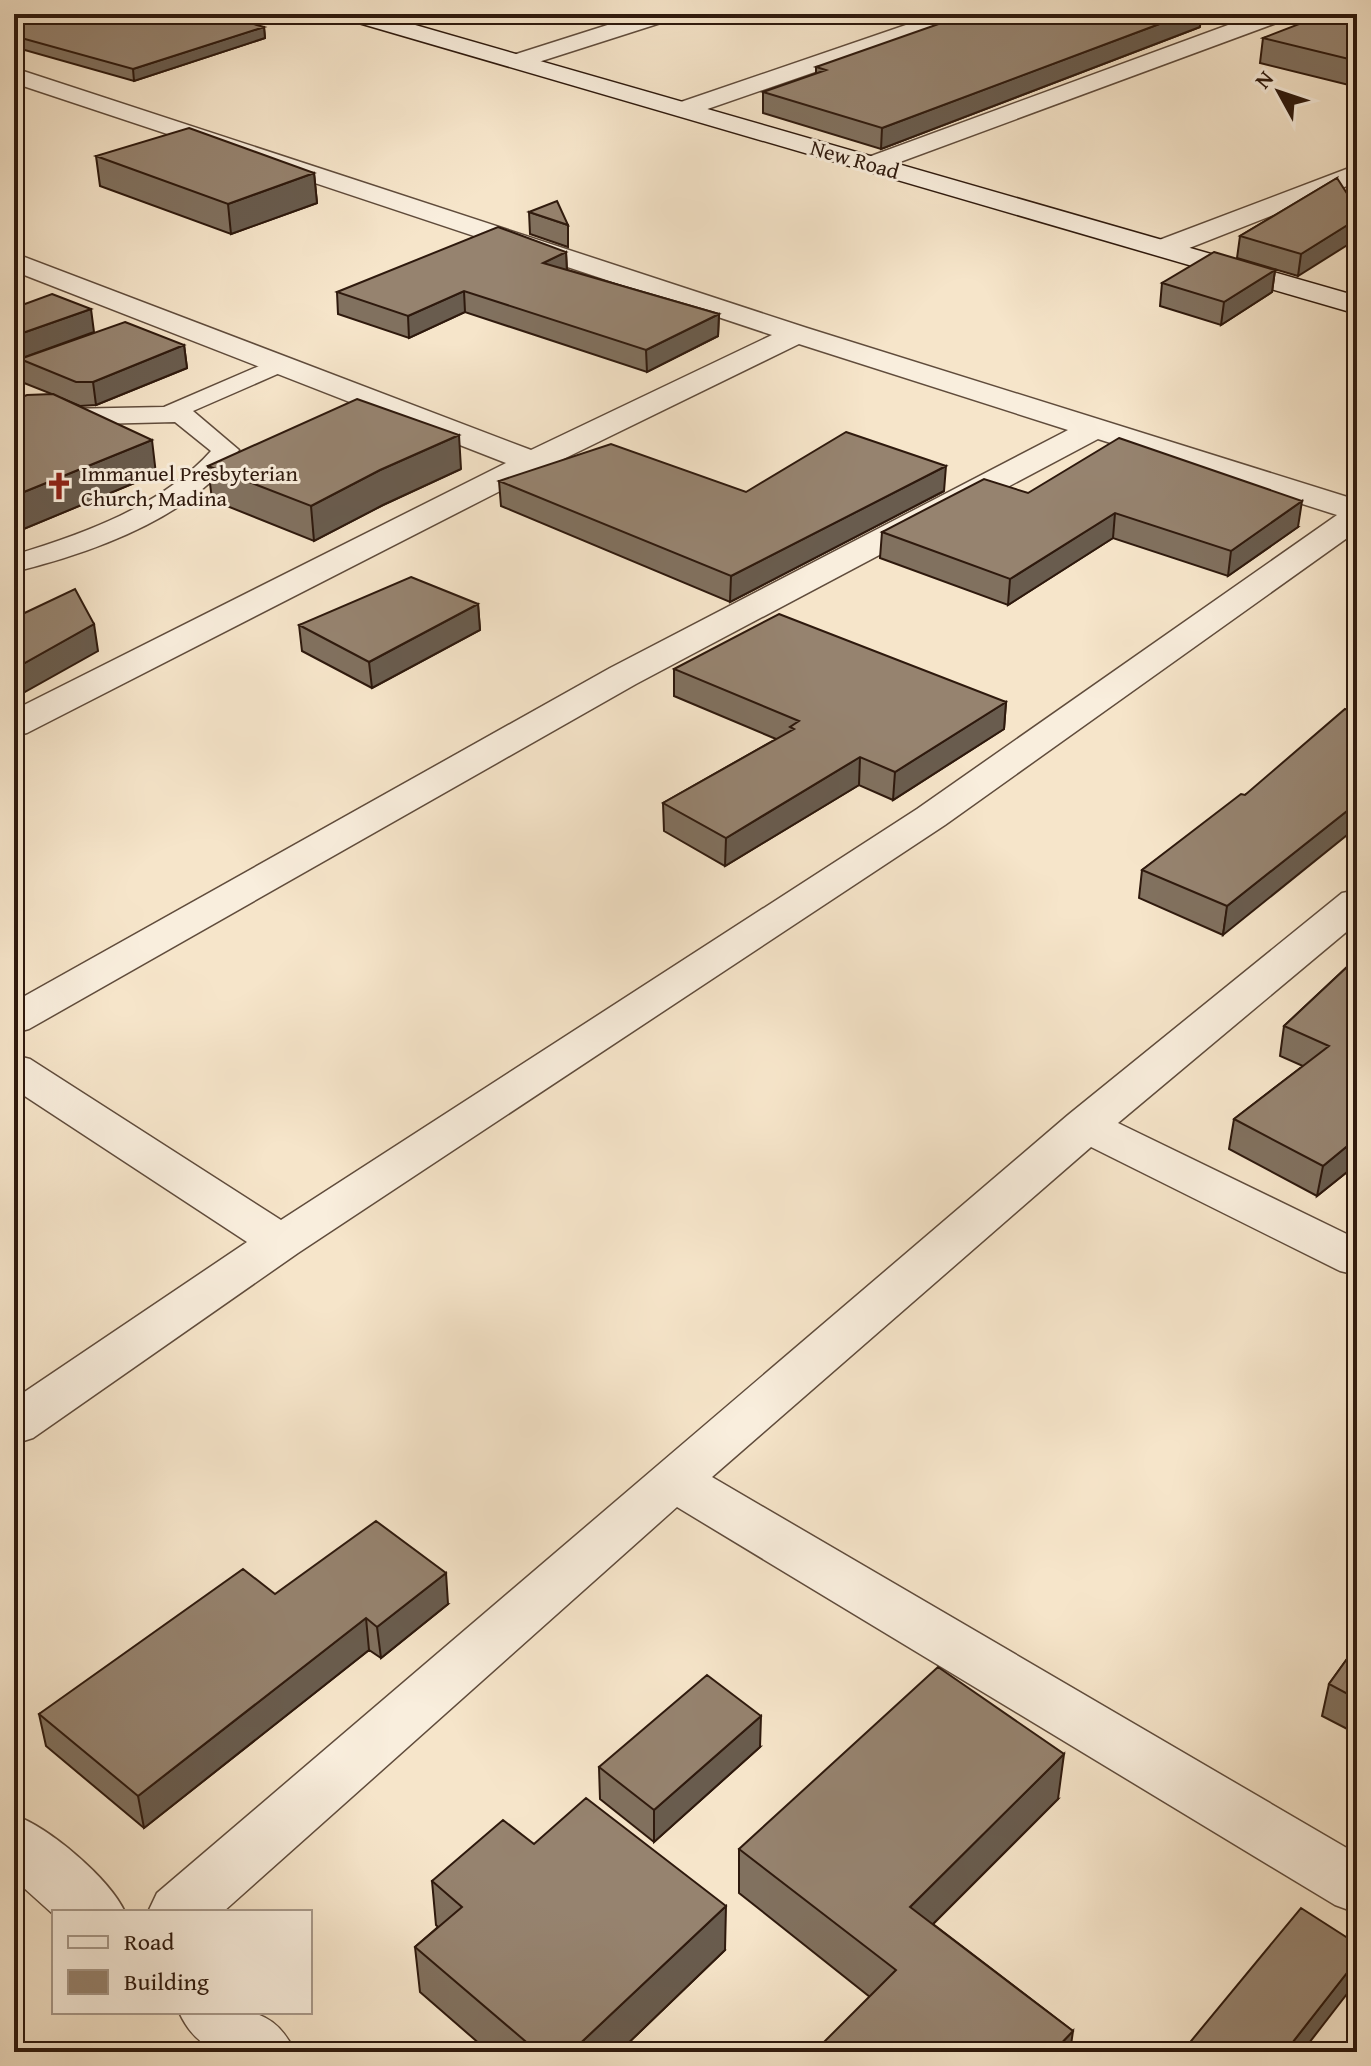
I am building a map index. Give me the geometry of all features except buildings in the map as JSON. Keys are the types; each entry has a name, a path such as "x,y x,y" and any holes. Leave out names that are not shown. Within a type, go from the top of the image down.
{"street":[{"path":"518,61 665,14"},
{"path":"684,109 960,14"},
{"path":"872,164 1279,14"},
{"name":"New Road","path":"363,15 1357,305"},
{"path":"14,75 797,334 1357,514"},
{"path":"1164,248 1357,173"},
{"path":"14,261 532,462"},
{"path":"14,374 165,319"},
{"path":"14,725 532,462 797,334"},
{"path":"14,1020 623,676 1095,428"},
{"path":"14,1425 281,1242 931,817 1357,514"},
{"path":"181,1910 673,1479 1084,1125 1350,918"},
{"path":"14,1069 281,1242"},
{"path":"1084,1125 1357,1259"},
{"path":"673,1479 1357,1886"},
{"path":"14,1841 92,1910"}],"lane":[{"path":"14,564 117,526 164,502 218,461 226,450 175,409 182,403 280,364"},
{"path":"14,418 179,414"}],"place":[{"name":"Immanuel Presbyterian Church, Madina","path":"59,486"}]}
